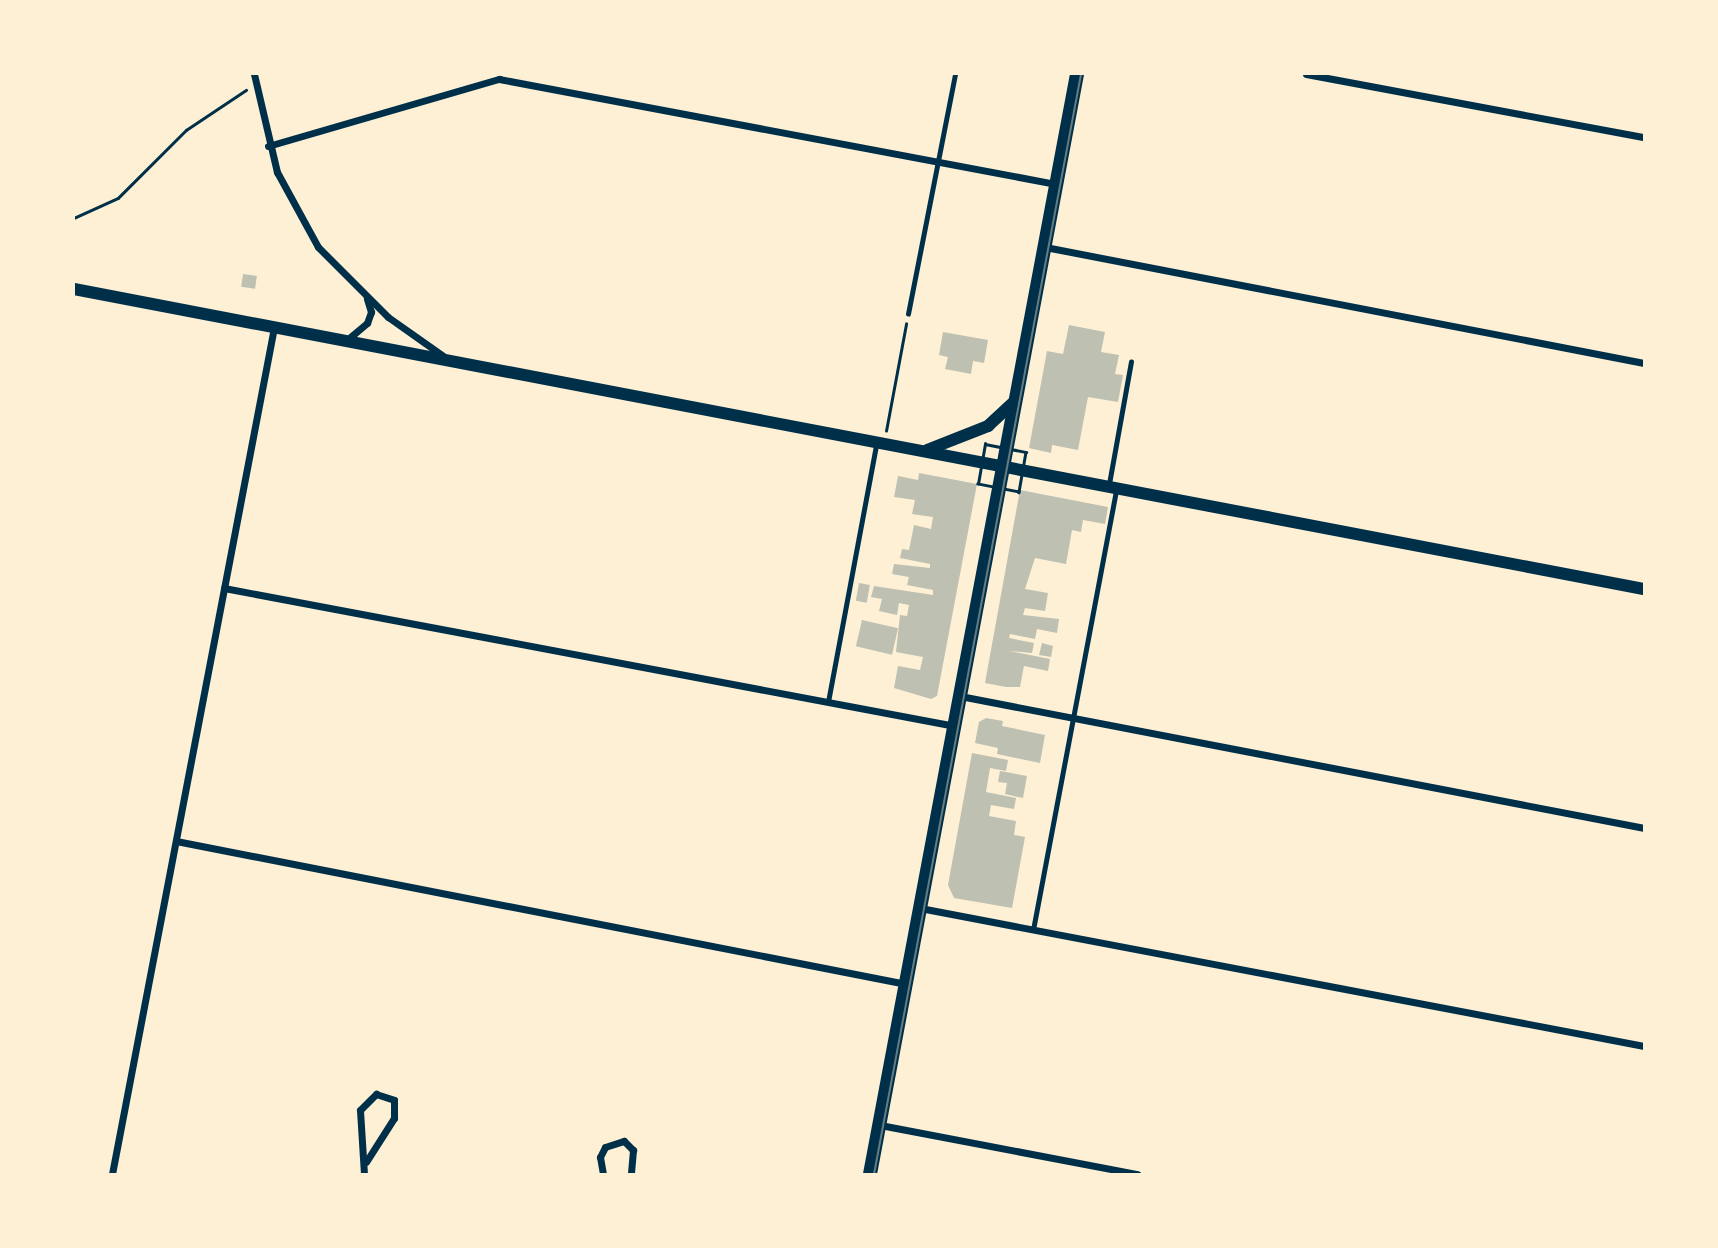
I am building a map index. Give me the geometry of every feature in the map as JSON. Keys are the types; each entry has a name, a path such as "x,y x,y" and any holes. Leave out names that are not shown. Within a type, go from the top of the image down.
{"main road":[{"path":"870,1174 1077,74"},
{"path":"74,289 1644,589"},
{"path":"927,450 988,426 1016,399"}],"street":[{"path":"254,74 268,146 289,200 318,247 367,298 452,362"},
{"path":"1306,74 1644,137"},
{"path":"268,146 499,79 1057,184"},
{"path":"1045,247 1644,363"},
{"path":"345,340 367,323 371,312 367,298"},
{"path":"112,1174 274,327"},
{"path":"224,588 955,726"},
{"path":"960,696 1644,828"},
{"path":"176,841 906,984"},
{"path":"920,908 1644,1046"},
{"path":"364,1174 366,1162 360,1110 376,1094 394,1100 394,1118 366,1162"},
{"path":"880,1125 1137,1174"},
{"path":"603,1174 600,1157 605,1146 624,1141 633,1150 631,1174"}],"lane":[{"path":"908,314 956,74"},
{"path":"1033,930 1113,486 1131,362"},
{"path":"828,702 880,442"}],"path":[{"path":"74,218 118,198 186,130 255,84"},
{"path":"880,442 908,314"}],"building":[{"path":"243,274 257,276 255,289 241,287"},
{"path":"1069,325 1105,332 1101,352 1119,355 1115,374 1123,375 1118,402 1088,397 1078,450 1052,445 1051,453 1029,448 1047,351 1063,354"},
{"path":"943,332 988,340 984,363 973,361 971,374 945,369 948,357 939,355"},
{"path":"919,473 977,484 937,696 931,699 894,688 898,666 920,670 923,657 896,652 900,615 907,616 909,605 899,603 897,615 879,611 882,599 871,597 874,586 933,595 933,590 907,585 909,577 892,574 894,564 930,568 930,564 900,558 902,549 909,550 914,525 931,529 933,517 912,514 915,500 894,497 898,476 918,480"},
{"path":"1020,490 1108,507 1105,524 1083,520 1081,532 1072,530 1066,564 1035,558 1025,589 1048,593 1045,611 1025,608 1023,615 1059,619 1057,633 1037,629 1035,639 1010,634 1009,638 1034,643 1032,653 1009,651 1050,659 1048,671 1024,666 1020,687 1006,687 985,683"},
{"path":"859,583 870,585 867,603 856,601"},
{"path":"862,620 898,628 892,655 856,646"},
{"path":"1042,643 1053,646 1051,657 1039,655"},
{"path":"986,718 1003,721 1002,726 1045,735 1040,763 997,754 998,748 975,743 979,722"},
{"path":"972,753 1008,760 1006,771 990,768 986,792 1016,798 1014,809 991,805 989,816 1016,821 1014,835 1025,837 1012,908 954,898 948,885"},
{"path":"1000,771 1027,776 1023,798 1005,794 1007,783 998,782"}],"tram line":[{"path":"874,1174 1081,74"}]}
